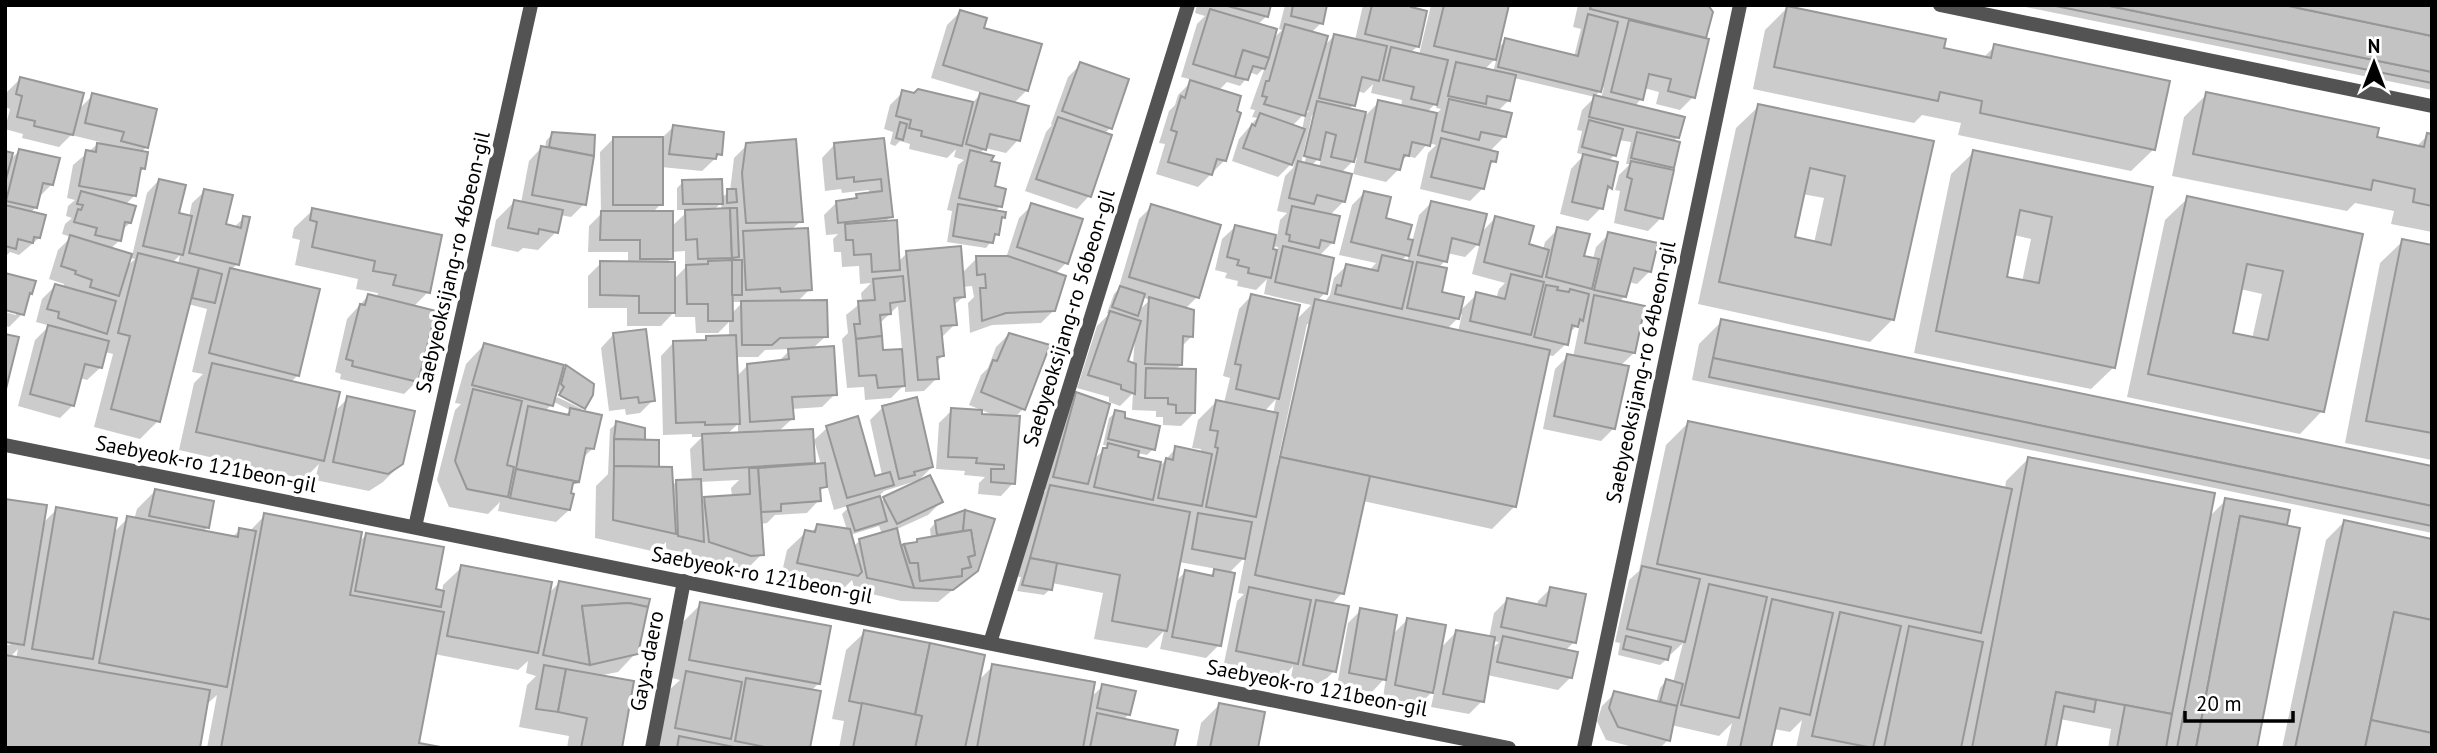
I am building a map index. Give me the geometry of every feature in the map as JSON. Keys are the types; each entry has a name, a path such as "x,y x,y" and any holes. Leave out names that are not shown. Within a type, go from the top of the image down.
{"street":[{"name":"Saebyeoksijang-ro 46beon-gil","path":"415,527 531,5"},
{"name":"Saebyeoksijang-ro 56beon-gil","path":"990,643 1188,5"},
{"name":"Saebyeoksijang-ro 64beon-gil","path":"1584,748 1740,5"},
{"path":"1940,5 2432,106"},
{"name":"Saebyeok-ro 121beon-gil","path":"5,445 1509,748"},
{"name":"Gaya-daero","path":"652,748 684,581"}],"building":[{"path":"1224,5 1271,5 1268,17"},
{"path":"1293,5 1327,5 1323,24 1291,16"},
{"path":"1372,5 1412,5 1411,7 1427,11 1419,47 1365,34"},
{"path":"1444,5 1509,5 1496,60 1434,46"},
{"path":"1591,5 1708,5 1713,12 1706,38 1590,9"},
{"path":"2051,5 2105,5 2432,72 2432,83"},
{"path":"2105,5 2283,5 2298,8 2432,36 2432,72"},
{"path":"2299,5 2432,5 2432,36 2298,8"},
{"path":"1787,6 1946,39 1944,48 1991,58 1994,44 2170,81 2155,150 1980,113 1982,101 1940,92 1938,101 1774,67"},
{"path":"1210,9 1277,29 1269,58 1243,50 1235,77 1193,64"},
{"path":"960,10 987,18 984,28 1042,44 1028,91 943,65"},
{"path":"1588,14 1618,22 1601,92 1498,67 1505,38 1578,56"},
{"path":"1629,20 1709,39 1695,98 1668,91 1671,79 1649,74 1643,100 1611,92"},
{"path":"1285,24 1328,36 1305,116 1264,104 1267,97 1262,96 1266,81 1269,81"},
{"path":"1334,34 1387,46 1379,81 1362,77 1355,106 1319,98"},
{"path":"1391,47 1448,60 1437,105 1411,99 1414,87 1383,80"},
{"path":"1243,50 1269,58 1265,69 1253,66 1248,80 1235,77"},
{"path":"1080,62 1129,79 1112,129 1062,111"},
{"path":"1456,62 1516,75 1510,101 1487,96 1486,104 1448,96"},
{"path":"20,77 84,93 73,135 34,126 35,121 17,117 22,96 16,94"},
{"path":"1190,80 1241,96 1237,111 1241,113 1226,161 1217,159 1212,175 1168,162 1177,132 1171,130 1181,96 1185,98"},
{"path":"918,89 973,102 962,146 921,136 922,131 909,128 911,120 896,116 902,90 914,93"},
{"path":"2206,92 2379,128 2377,137 2424,147 2427,133 2432,134 2432,206 2413,202 2415,189 2373,180 2371,190 2193,154"},
{"path":"92,93 157,109 148,148 121,141 124,132 85,123"},
{"path":"980,93 1029,106 1020,141 990,134 986,150 966,144"},
{"path":"1594,95 1685,117 1679,138 1589,117"},
{"path":"1449,99 1512,113 1506,137 1481,132 1479,140 1442,131"},
{"path":"1378,100 1437,113 1430,146 1412,142 1409,156 1404,155 1400,170 1365,162"},
{"path":"1317,101 1366,112 1354,162 1331,157 1336,135 1326,132 1320,160 1304,156"},
{"path":"1758,104 1934,141 1894,320 1719,282","holes":["1810,168 1845,176 1831,245 1795,237"]},
{"path":"1260,113 1305,129 1292,165 1243,148 1252,124 1255,126"},
{"path":"1058,117 1112,135 1091,197 1036,179"},
{"path":"1589,120 1623,129 1616,156 1582,147"},
{"path":"900,122 907,124 903,140 896,138"},
{"path":"673,125 724,132 722,155 717,154 716,159 669,154"},
{"path":"552,132 595,135 594,156 549,147"},
{"path":"1637,132 1680,142 1674,168 1631,158"},
{"path":"613,137 663,137 663,205 613,205"},
{"path":"884,138 893,217 838,223 836,201 857,198 856,194 882,191 881,179 854,182 854,177 837,179 834,143"},
{"path":"1441,138 1498,152 1496,162 1491,161 1484,189 1431,177"},
{"path":"796,139 803,222 746,223 742,173 746,143"},
{"path":"97,143 148,152 145,169 141,168 136,196 79,186 86,150 96,152"},
{"path":"541,146 594,156 586,205 532,195"},
{"path":"19,149 60,158 53,185 43,183 37,208 6,201"},
{"path":"970,150 994,156 991,161 1000,163 995,186 1006,189 1002,207 959,198"},
{"path":"1973,150 2153,187 2115,368 1936,331","holes":["2020,210 2052,217 2039,283 2007,277"]},
{"path":"5,151 13,153 5,183"},
{"path":"1583,154 1618,162 1612,189 1608,186 1603,209 1572,202"},
{"path":"1298,161 1352,174 1345,202 1317,195 1314,204 1289,198"},
{"path":"1631,161 1674,170 1663,219 1625,210 1632,179 1627,177"},
{"path":"159,179 186,185 179,213 192,216 183,255 143,246"},
{"path":"722,179 723,204 683,204 682,180"},
{"path":"204,189 233,195 226,224 241,228 243,216 250,217 239,265 189,253"},
{"path":"727,189 736,189 737,202 727,203"},
{"path":"81,191 136,206 131,223 125,222 121,241 95,235 97,228 74,222 78,209 81,210 83,205 77,204"},
{"path":"1364,191 1391,197 1386,218 1412,225 1408,239 1413,240 1409,256 1351,242"},
{"path":"2187,196 2363,234 2324,412 2148,374","holes":["2247,264 2283,271 2268,340 2233,333"]},
{"path":"514,200 563,210 558,233 539,229 538,234 508,228"},
{"path":"1431,201 1487,214 1479,245 1452,238 1447,262 1418,255"},
{"path":"1031,203 1083,219 1068,264 1017,247"},
{"path":"958,204 1006,212 1005,218 1002,217 999,235 995,234 993,243 953,236"},
{"path":"1151,204 1221,225 1199,298 1129,277"},
{"path":"5,205 46,215 40,238 34,237 33,243 18,239 16,249 5,246"},
{"path":"1292,206 1340,216 1334,243 1321,240 1319,248 1289,241 1290,235 1286,234"},
{"path":"312,208 442,235 430,293 393,285 396,275 373,271 375,261 312,247 317,222 310,220"},
{"path":"730,208 732,258 698,259 697,239 686,240 685,210"},
{"path":"730,208 737,208 739,257 732,258"},
{"path":"601,211 673,211 673,259 640,259 640,240 600,240"},
{"path":"1495,216 1534,226 1529,244 1549,250 1542,277 1484,262"},
{"path":"897,220 900,270 872,272 871,254 854,255 853,240 846,240 845,224"},
{"path":"1235,225 1276,235 1273,249 1277,250 1271,278 1248,273 1249,268 1237,265 1239,260 1227,257"},
{"path":"1557,227 1590,234 1584,256 1599,259 1592,289 1546,277"},
{"path":"808,228 812,290 746,290 743,231"},
{"path":"1608,232 1658,243 1651,272 1634,268 1626,297 1594,290"},
{"path":"70,235 132,254 119,296 90,287 92,280 61,266"},
{"path":"2402,239 2432,245 2432,433 2366,421"},
{"path":"961,246 965,297 954,298 957,325 941,326 944,356 937,357 939,379 918,380 906,251"},
{"path":"1283,246 1334,258 1327,294 1275,282"},
{"path":"138,253 199,268 160,422 111,409 130,336 118,333"},
{"path":"1382,255 1413,262 1402,309 1335,294 1337,285 1341,286 1346,264 1378,271"},
{"path":"976,256 1008,256 1066,276 1055,311 1006,313 982,321 980,288 986,288 985,274 977,275"},
{"path":"732,260 733,321 708,321 708,304 687,304 686,265"},
{"path":"732,260 742,260 742,295 732,295"},
{"path":"600,261 675,262 675,313 639,313 639,296 600,295"},
{"path":"1417,262 1447,268 1442,292 1464,297 1459,319 1407,308"},
{"path":"199,268 222,274 215,303 192,298"},
{"path":"230,268 320,289 299,376 209,353"},
{"path":"5,273 36,281 24,315 5,310"},
{"path":"1511,274 1544,282 1531,335 1470,321 1476,292 1505,299"},
{"path":"903,276 905,301 890,303 891,314 880,315 882,336 856,339 854,324 860,324 858,301 875,300 873,279"},
{"path":"55,284 116,301 107,334 58,318 59,312 47,309"},
{"path":"1546,285 1558,287 1557,290 1569,292 1570,289 1589,294 1583,321 1580,319 1578,327 1572,325 1568,345 1534,337"},
{"path":"1120,286 1145,294 1138,316 1112,307"},
{"path":"368,294 436,311 418,382 352,366 353,361 346,359 360,304 365,305"},
{"path":"1251,294 1300,305 1279,399 1236,389 1241,365 1235,364"},
{"path":"1594,295 1645,306 1635,353 1585,343"},
{"path":"1149,297 1194,310 1193,337 1183,336 1182,365 1145,364"},
{"path":"1315,299 1550,350 1516,507 1280,457"},
{"path":"827,300 828,337 780,338 772,345 742,345 741,301"},
{"path":"1110,311 1141,321 1128,361 1136,364 1135,394 1121,389 1121,385 1088,375"},
{"path":"1721,319 2432,466 2432,506 1713,358"},
{"path":"48,325 109,341 102,368 85,364 74,406 30,394"},
{"path":"646,329 655,401 639,403 638,397 621,399 613,333"},
{"path":"1009,333 1050,345 1025,410 981,392 993,360 997,361"},
{"path":"5,334 19,337 6,389 5,389"},
{"path":"736,335 740,424 676,423 673,341 706,340 706,336"},
{"path":"882,336 883,350 902,349 905,386 878,388 876,375 859,376 856,339"},
{"path":"484,343 564,365 553,406 472,385"},
{"path":"834,346 837,395 792,397 794,419 750,422 747,364 789,359 788,349"},
{"path":"1567,354 1629,366 1615,429 1554,416"},
{"path":"1713,358 2432,506 2432,526 1709,377"},
{"path":"212,363 340,392 324,461 196,432"},
{"path":"566,365 594,384 593,395 585,409 559,395 564,387 561,384"},
{"path":"1146,368 1196,369 1195,413 1176,413 1176,405 1168,404 1168,398 1145,398"},
{"path":"473,389 522,401 507,465 514,467 508,497 467,489 455,461"},
{"path":"1076,392 1110,404 1088,484 1053,477"},
{"path":"347,396 415,411 403,464 388,474 333,462"},
{"path":"917,397 933,467 899,479 882,406"},
{"path":"1216,400 1278,413 1256,517 1206,507 1218,448 1215,447 1218,431 1210,430"},
{"path":"528,406 569,415 570,408 602,415 594,449 586,448 579,482 516,469"},
{"path":"951,408 982,410 982,414 1020,416 1015,484 991,482 991,469 1004,469 1004,465 976,463 977,458 948,457"},
{"path":"1115,410 1125,412 1125,418 1160,426 1155,450 1108,439"},
{"path":"858,416 875,476 890,472 894,485 847,498 826,426"},
{"path":"616,421 645,428 645,440 614,439"},
{"path":"1688,421 2012,489 1981,633 1657,564"},
{"path":"813,429 815,463 704,470 702,434"},
{"path":"614,439 659,440 659,467 614,466"},
{"path":"1108,443 1139,451 1138,457 1161,462 1153,500 1094,487 1103,448 1107,448"},
{"path":"1175,446 1212,454 1202,506 1158,498 1166,458 1173,460"},
{"path":"1280,457 1370,476 1344,594 1255,575"},
{"path":"2028,457 2215,493 2172,714 2056,692 2045,748 1972,748"},
{"path":"825,463 827,487 820,488 821,501 781,504 781,511 761,512 758,468"},
{"path":"614,466 672,467 676,534 613,520"},
{"path":"749,468 758,468 764,555 751,556 709,542 704,497 750,494"},
{"path":"516,469 579,482 573,483 571,493 574,494 570,510 510,498"},
{"path":"930,475 943,502 897,524 883,497"},
{"path":"701,479 704,542 678,536 676,480"},
{"path":"1050,485 1190,512 1167,631 1112,621 1120,575 1030,558"},
{"path":"155,489 214,501 209,528 149,516"},
{"path":"880,496 887,521 855,531 847,506"},
{"path":"2225,498 2290,510 2287,525 2240,516 2196,748 2177,748"},
{"path":"5,499 47,505 24,645 5,642"},
{"path":"56,507 117,518 93,659 32,649"},
{"path":"965,510 963,531 937,535 935,521"},
{"path":"965,510 995,519 978,571 953,590 914,588 901,546 904,544 910,563 918,563 920,581 962,576 962,569 971,567 968,557 975,555 971,530 963,531"},
{"path":"264,513 362,532 350,595 444,612 419,743 446,748 221,748"},
{"path":"1198,513 1252,522 1245,559 1192,549"},
{"path":"127,516 238,537 239,528 256,531 227,687 99,663"},
{"path":"2240,516 2300,528 2257,748 2196,748"},
{"path":"2344,520 2432,539 2432,620 2394,612 2365,748 2295,748"},
{"path":"817,524 850,529 862,572 858,576 797,563 805,530 815,532"},
{"path":"897,528 914,588 867,578 859,539"},
{"path":"971,530 975,555 968,557 971,567 962,569 962,576 920,581 918,563 910,563 904,544 917,542 917,539"},
{"path":"366,533 444,547 436,589 444,591 441,607 355,591"},
{"path":"1030,558 1057,563 1052,590 1022,585"},
{"path":"461,565 552,582 538,653 447,636"},
{"path":"1642,566 1700,579 1685,642 1627,629"},
{"path":"1214,569 1235,573 1221,646 1172,637 1185,570 1213,576"},
{"path":"559,581 650,599 648,607 629,603 582,606 590,665 543,655"},
{"path":"1709,584 1767,597 1739,718 1681,705"},
{"path":"1249,587 1311,600 1298,664 1236,651"},
{"path":"1550,587 1586,594 1576,643 1501,627 1507,598 1546,606"},
{"path":"1772,599 1833,613 1810,715 1780,708 1771,748 1740,748"},
{"path":"1316,600 1349,606 1336,672 1303,665"},
{"path":"700,602 831,626 820,684 689,660"},
{"path":"629,603 648,607 638,654 590,665 582,606"},
{"path":"1360,608 1397,615 1386,680 1349,673"},
{"path":"1840,612 1901,626 1873,748 1812,736"},
{"path":"2394,612 2432,620 2432,733 2371,720"},
{"path":"1407,618 1446,625 1433,693 1395,685"},
{"path":"1909,626 1983,642 1961,748 1884,748"},
{"path":"864,630 930,643 915,715 849,701"},
{"path":"1456,630 1495,637 1484,702 1443,694"},
{"path":"1503,636 1578,652 1572,678 1497,662"},
{"path":"1626,636 1671,647 1668,660 1623,649"},
{"path":"930,643 985,655 965,748 915,748 922,716 915,715"},
{"path":"5,655 210,690 200,748 5,748"},
{"path":"992,664 1095,682 1083,748 977,748"},
{"path":"544,665 566,669 558,712 536,709"},
{"path":"566,669 634,681 622,748 581,748 587,718 558,712"},
{"path":"686,671 742,682 731,739 675,728"},
{"path":"746,678 821,691 810,748 770,748 735,741"},
{"path":"1666,679 1683,684 1677,706 1660,702"},
{"path":"1102,684 1136,691 1130,715 1097,708"},
{"path":"1614,691 1677,706 1670,741 1618,727 1609,708"},
{"path":"2056,692 2096,700 2094,712 2064,706 2056,748 2045,748"},
{"path":"862,703 922,716 915,748 853,748"},
{"path":"1219,703 1265,712 1258,748 1210,748"},
{"path":"2125,705 2172,714 2166,748 2117,748"},
{"path":"1097,713 1178,730 1174,748 1090,748"},
{"path":"2371,720 2432,733 2432,748 2365,748"},
{"path":"679,736 739,748 677,748"}]}
